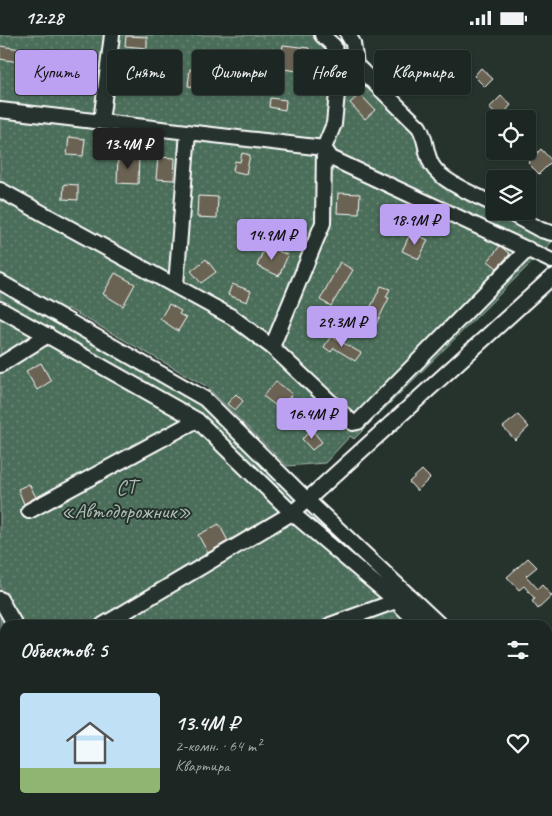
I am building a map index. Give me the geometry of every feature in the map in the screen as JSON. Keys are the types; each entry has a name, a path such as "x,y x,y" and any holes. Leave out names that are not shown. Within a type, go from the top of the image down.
{"street":[{"path":"101,122 112,35"},
{"path":"272,347 323,223 324,149 334,124 339,73 338,57 334,46 322,35"},
{"path":"348,35 353,43 356,65 419,127 426,138 432,165 439,175 486,200"},
{"path":"0,110 324,149 331,158 552,261"},
{"path":"176,285 188,132"},
{"path":"0,190 232,317 272,347 353,423 358,422 528,249"},
{"path":"523,220 541,230 552,233"},
{"path":"111,620 292,513 552,277"},
{"path":"0,282 204,399 307,500 435,620"},
{"path":"0,309 196,420 292,513 396,601 415,620"},
{"path":"0,365 48,335"},
{"path":"29,511 196,420"},
{"path":"0,599 12,620"},
{"path":"344,620 396,601"}],"green space":[{"path":"0,35 333,35 344,46 344,50 294,50 294,95 364,95 364,83 374,93 374,95 376,95 414,132 422,168 486,204 486,220 513,220 552,242 354,439 350,436 325,463 287,466 206,386 67,308 65,311 0,274"},
{"name":"СТ «Автодорожник»","path":"0,282 205,399 435,620 14,620 0,596"},
{"path":"0,603 9,620 0,620"}],"building":[{"path":"126,36 147,37 147,48 125,46"},
{"path":"283,45 309,48 309,50 294,50 294,70 284,69 284,50 282,50"},
{"path":"0,46 21,49 15,50 15,61 0,59"},
{"path":"481,68 493,79 485,87 474,76"},
{"path":"190,69 192,69 192,86 188,86"},
{"path":"361,95 375,110 365,119 350,103"},
{"path":"501,96 511,105 507,110 491,110 489,108"},
{"path":"270,98 286,100 285,110 269,107"},
{"path":"69,137 85,139 83,156 67,155"},
{"path":"541,149 552,161 539,174 528,163 531,160 536,160 536,154"},
{"path":"242,153 250,155 246,174 233,171 235,161 240,162"},
{"path":"118,155 139,156 138,184 117,183"},
{"path":"158,157 175,158 174,180 156,179"},
{"path":"64,184 78,185 78,200 63,199"},
{"path":"338,193 360,194 359,214 337,213"},
{"path":"198,196 218,197 217,218 197,217"},
{"path":"411,232 428,240 419,259 402,251"},
{"path":"265,246 288,255 279,276 257,266"},
{"path":"500,246 510,254 497,268 488,261"},
{"path":"206,259 216,272 201,283 191,271"},
{"path":"340,262 353,270 331,306 320,300"},
{"path":"115,273 135,284 123,306 103,294"},
{"path":"232,284 251,291 247,302 228,295"},
{"path":"381,286 390,289 386,297 389,298 374,328 363,323"},
{"path":"169,304 181,311 179,314 186,318 178,331 160,319"},
{"path":"331,336 361,353 355,361 334,348 331,352 324,347"},
{"path":"41,363 51,381 37,390 26,371"},
{"path":"276,381 292,394 280,409 263,396"},
{"path":"236,394 243,401 235,410 227,404"},
{"path":"518,415 529,427 515,440 503,427"},
{"path":"312,430 322,442 312,450 302,439"},
{"path":"422,470 430,478 417,491 409,482"},
{"path":"29,484 36,497 24,504 18,489"},
{"path":"219,524 228,541 208,553 198,535"},
{"path":"528,558 537,567 526,576 538,589 542,585 552,596 538,609 532,601 535,599 524,586 519,590 507,577"}]}
